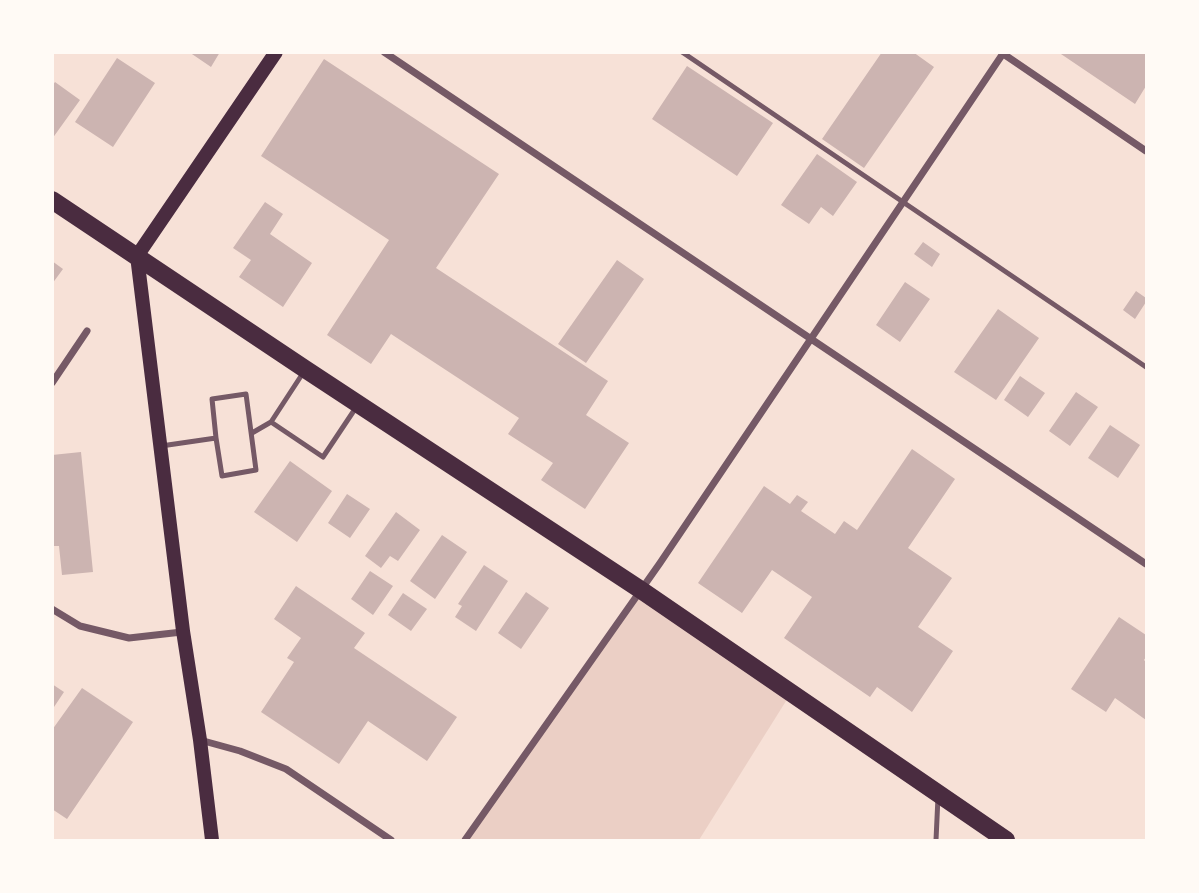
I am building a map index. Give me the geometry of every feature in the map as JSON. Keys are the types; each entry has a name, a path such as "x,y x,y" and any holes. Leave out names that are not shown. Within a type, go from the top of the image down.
{"main road":[{"path":"212,841 137,256 276,52"},
{"path":"52,200 641,590 1006,841"}],"street":[{"path":"384,52 1146,564"},
{"path":"465,841 641,590 1003,53 1146,151"},
{"path":"52,383 87,331"},
{"path":"52,609 80,626 129,638 183,631"},
{"path":"200,740 240,751 286,769 391,841"}],"lane":[{"path":"682,52 1146,367"},
{"path":"252,433 271,422 305,369"},
{"path":"246,394 246,415 252,433 251,453 256,470 222,476 222,457 216,438 217,418 212,399 246,394"},
{"path":"271,422 323,457 359,403"},
{"path":"161,446 216,438"},
{"path":"936,841 938,794"}],"shaded area":[{"path":"641,590 791,693 699,840 465,840"}],"building":[{"path":"189,52 220,52 211,67"},
{"path":"882,52 913,52 934,67 864,168 822,139"},
{"path":"1058,52 1146,52 1146,86 1135,104"},
{"path":"117,58 155,83 113,147 75,122"},
{"path":"324,59 499,174 436,268 608,381 586,415 629,443 585,509 541,480 553,463 508,434 519,418 391,334 371,364 327,335 389,240 261,156"},
{"path":"687,66 773,123 737,176 652,119"},
{"path":"55,82 80,100 52,139 52,86"},
{"path":"817,154 857,182 833,216 821,207 809,224 781,205"},
{"path":"265,202 283,214 270,234 312,263 283,307 239,277 251,260 233,248"},
{"path":"923,242 940,254 932,267 914,254"},
{"path":"617,260 644,279 586,363 558,344"},
{"path":"52,261 63,269 52,284"},
{"path":"905,282 930,299 900,342 876,325"},
{"path":"1136,291 1146,298 1146,302 1135,319 1123,310"},
{"path":"998,309 1039,338 996,400 954,372"},
{"path":"1020,376 1045,393 1028,417 1004,400"},
{"path":"1076,392 1098,407 1070,446 1049,431"},
{"path":"1110,425 1140,445 1118,478 1088,458"},
{"path":"912,449 955,479 908,548 952,578 918,627 953,651 912,712 877,687 870,697 784,638 812,597 772,570 742,613 698,583 764,486 790,504 797,495 808,502 801,511 835,534 844,521 857,530"},
{"path":"81,452 93,572 62,575 59,546 52,546 52,455"},
{"path":"290,461 332,491 297,542 254,512"},
{"path":"347,494 370,509 350,538 328,523"},
{"path":"396,512 420,530 398,561 390,556 381,568 365,556"},
{"path":"442,535 467,552 435,599 410,581"},
{"path":"484,565 508,581 476,631 455,617 462,606 458,604"},
{"path":"370,571 393,586 373,615 351,599"},
{"path":"296,586 365,633 354,648 457,717 427,761 368,721 339,764 261,712 294,662 287,658 301,638 274,619"},
{"path":"526,592 549,608 521,649 498,633"},
{"path":"403,593 427,609 411,631 388,615"},
{"path":"1119,617 1146,635 1146,720 1115,698 1106,712 1071,689"},
{"path":"52,684 64,692 52,710"},
{"path":"82,688 133,722 67,819 52,809 52,730"}]}
